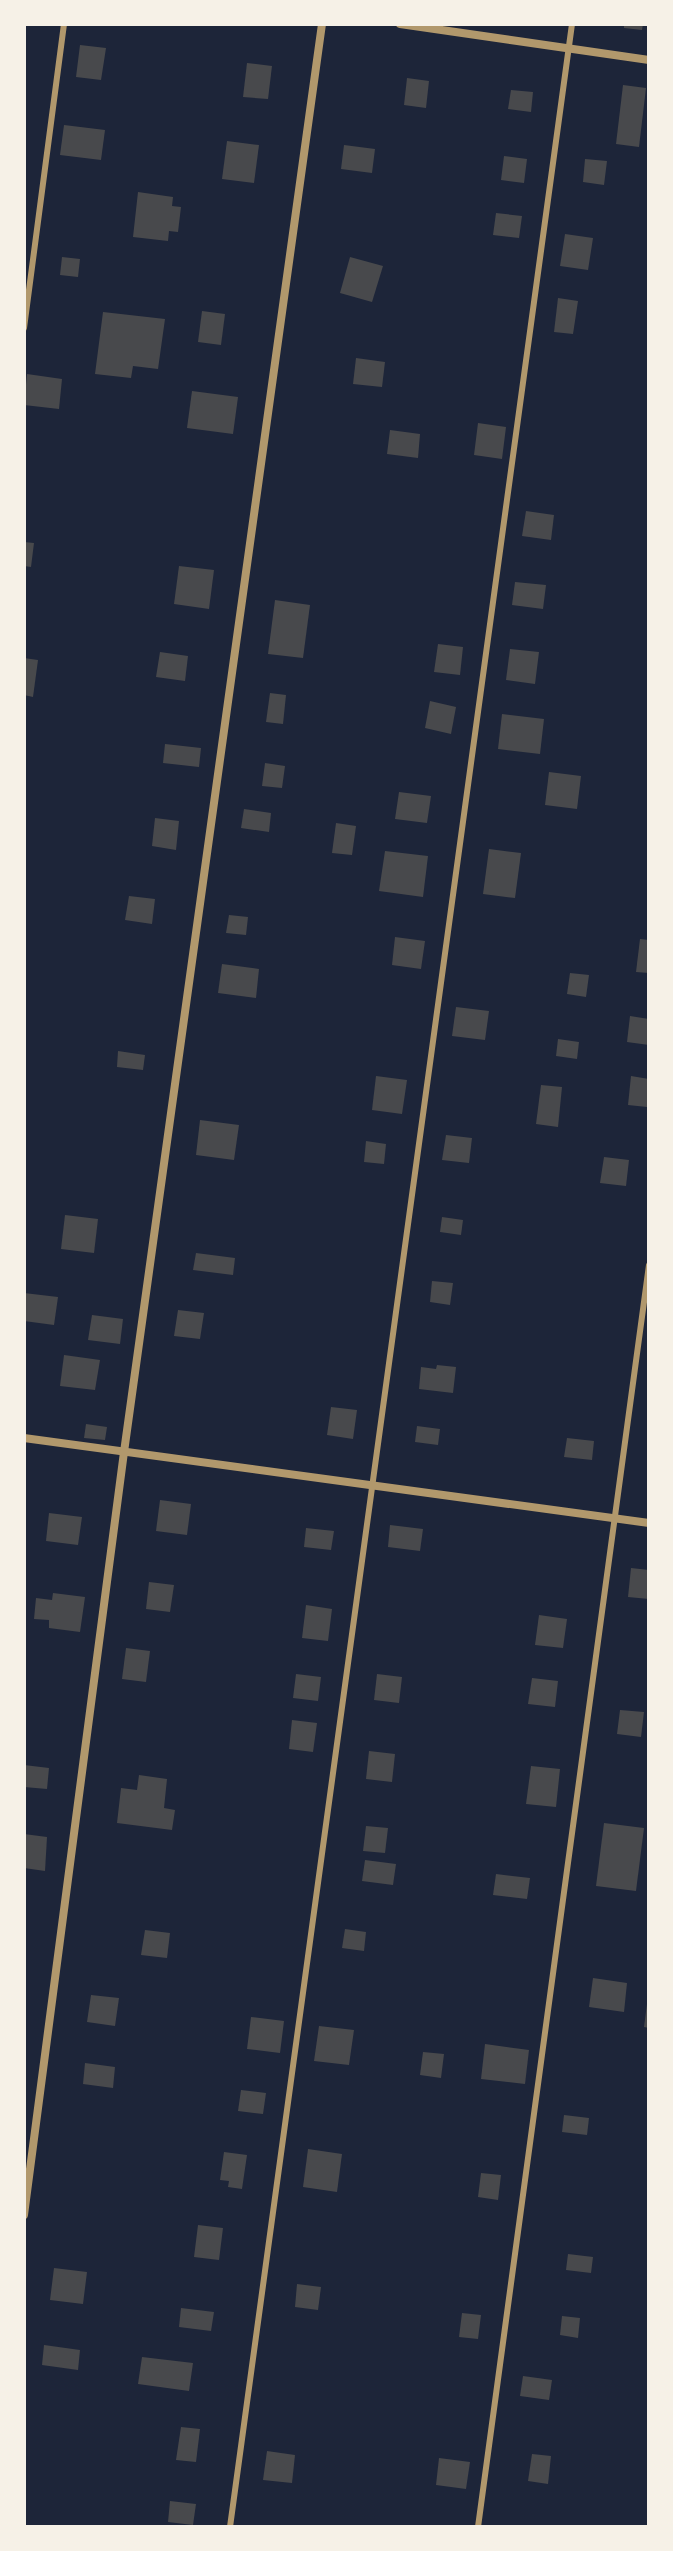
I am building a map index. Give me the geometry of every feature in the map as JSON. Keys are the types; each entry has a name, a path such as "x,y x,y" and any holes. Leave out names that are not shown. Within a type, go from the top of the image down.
{"street":[{"path":"24,2215 124,1452 322,24"},
{"path":"400,24 649,60"},
{"path":"24,1438 649,1523"}],"lane":[{"path":"24,328 64,24"},
{"path":"230,2527 572,24"},
{"path":"478,2527 649,1265"}],"shaded area":[{"path":"24,24 649,24 649,2527 24,2527"}],"building":[{"path":"624,24 643,24 642,30 624,28"},
{"path":"80,45 106,48 101,80 76,77"},
{"path":"247,63 272,66 268,99 243,97"},
{"path":"407,78 429,81 426,108 404,105"},
{"path":"623,85 646,88 639,147 616,144"},
{"path":"511,90 533,92 531,112 508,109"},
{"path":"64,125 105,130 101,160 60,155"},
{"path":"227,141 259,145 254,183 222,179"},
{"path":"344,145 375,149 372,173 341,169"},
{"path":"504,156 527,159 524,183 501,180"},
{"path":"585,159 607,161 604,185 583,182"},
{"path":"138,192 173,197 172,206 181,207 178,232 169,231 168,241 133,237"},
{"path":"496,213 522,216 519,238 493,235"},
{"path":"565,234 593,238 588,270 560,266"},
{"path":"62,257 80,259 78,277 60,275"},
{"path":"350,257 383,266 372,302 340,293"},
{"path":"558,298 578,301 573,334 554,332"},
{"path":"202,311 225,314 221,345 198,342"},
{"path":"103,312 165,319 158,369 133,366 131,378 95,374"},
{"path":"356,358 385,362 382,387 353,384"},
{"path":"27,374 62,379 59,409 24,405"},
{"path":"192,391 238,397 233,434 187,428"},
{"path":"478,423 506,427 502,459 474,455"},
{"path":"390,430 420,434 418,458 387,454"},
{"path":"526,511 554,515 551,540 522,536"},
{"path":"24,542 34,543 31,567 24,566"},
{"path":"179,566 214,570 209,609 174,604"},
{"path":"515,582 546,585 543,609 512,605"},
{"path":"275,600 310,605 303,658 268,654"},
{"path":"438,644 463,647 460,675 434,672"},
{"path":"510,649 539,652 535,684 506,680"},
{"path":"160,652 188,656 185,681 156,677"},
{"path":"24,658 38,660 33,697 24,695"},
{"path":"270,693 286,695 283,724 266,722"},
{"path":"430,701 456,707 451,734 425,728"},
{"path":"502,714 544,719 540,754 498,749"},
{"path":"165,744 201,748 199,767 163,763"},
{"path":"265,763 285,766 282,788 262,786"},
{"path":"549,772 581,776 577,809 545,805"},
{"path":"399,792 431,796 427,823 395,819"},
{"path":"244,809 271,813 269,832 241,828"},
{"path":"155,818 179,821 176,850 152,846"},
{"path":"336,823 356,826 352,855 332,853"},
{"path":"489,849 521,853 515,898 483,894"},
{"path":"385,851 428,856 423,897 379,891"},
{"path":"129,896 155,899 152,924 125,920"},
{"path":"229,915 248,917 246,935 226,933"},
{"path":"395,937 425,941 421,969 392,965"},
{"path":"640,939 649,940 649,973 636,972"},
{"path":"222,964 259,969 256,998 218,993"},
{"path":"570,973 589,975 586,997 567,994"},
{"path":"456,1007 489,1011 485,1040 452,1036"},
{"path":"630,1016 649,1019 649,1045 627,1042"},
{"path":"558,1039 579,1042 577,1059 556,1056"},
{"path":"118,1051 145,1055 143,1070 117,1067"},
{"path":"376,1076 407,1080 402,1114 372,1110"},
{"path":"631,1076 649,1079 647,1107 628,1105"},
{"path":"541,1085 562,1087 558,1127 536,1124"},
{"path":"200,1120 239,1125 234,1160 196,1155"},
{"path":"446,1135 472,1138 469,1163 442,1160"},
{"path":"366,1141 386,1144 384,1164 364,1162"},
{"path":"604,1157 629,1160 626,1186 600,1183"},
{"path":"65,1215 98,1219 94,1253 61,1249"},
{"path":"442,1217 463,1220 461,1235 440,1232"},
{"path":"196,1253 235,1258 233,1275 193,1270"},
{"path":"432,1281 453,1283 450,1305 430,1302"},
{"path":"24,1293 58,1297 54,1325 24,1321"},
{"path":"178,1310 204,1313 200,1339 174,1336"},
{"path":"92,1315 123,1319 120,1344 88,1340"},
{"path":"64,1355 100,1360 95,1390 60,1386"},
{"path":"437,1365 456,1367 453,1393 419,1389 421,1367 436,1369"},
{"path":"331,1407 357,1410 353,1439 327,1435"},
{"path":"86,1424 107,1427 105,1440 84,1438"},
{"path":"417,1426 440,1429 438,1445 415,1442"},
{"path":"567,1438 594,1441 592,1460 564,1457"},
{"path":"160,1500 191,1504 187,1535 156,1531"},
{"path":"49,1513 82,1517 78,1545 46,1541"},
{"path":"390,1525 423,1529 420,1551 388,1547"},
{"path":"306,1528 334,1531 331,1550 304,1547"},
{"path":"631,1568 649,1570 649,1599 628,1597"},
{"path":"149,1582 174,1585 170,1612 146,1609"},
{"path":"53,1593 85,1597 80,1632 49,1628 49,1620 34,1619 36,1598 52,1600"},
{"path":"306,1605 332,1609 328,1641 302,1638"},
{"path":"539,1615 567,1619 563,1648 535,1645"},
{"path":"126,1648 150,1651 146,1682 122,1679"},
{"path":"296,1674 321,1677 318,1701 293,1698"},
{"path":"377,1674 402,1677 399,1703 374,1700"},
{"path":"532,1678 558,1681 555,1707 528,1704"},
{"path":"620,1710 644,1712 641,1737 617,1734"},
{"path":"292,1720 317,1723 313,1752 289,1749"},
{"path":"369,1751 395,1754 392,1782 366,1779"},
{"path":"24,1765 49,1768 47,1789 24,1787"},
{"path":"531,1766 560,1769 556,1807 526,1804"},
{"path":"139,1775 167,1779 164,1808 175,1810 172,1830 117,1823 121,1788 137,1790"},
{"path":"604,1823 644,1828 636,1891 596,1886"},
{"path":"366,1826 388,1828 385,1853 363,1851"},
{"path":"24,1834 47,1837 45,1871 24,1868"},
{"path":"365,1860 396,1864 393,1885 362,1881"},
{"path":"496,1874 530,1878 527,1899 493,1895"},
{"path":"345,1929 366,1932 364,1951 342,1948"},
{"path":"145,1930 170,1933 167,1958 141,1955"},
{"path":"593,1978 627,1983 624,2012 589,2007"},
{"path":"91,1995 119,1998 115,2026 87,2022"},
{"path":"649,2004 649,2028 644,2027"},
{"path":"251,2017 284,2021 280,2053 247,2049"},
{"path":"319,2026 354,2030 349,2065 314,2061"},
{"path":"485,2044 529,2050 525,2084 481,2079"},
{"path":"423,2052 444,2054 441,2078 420,2075"},
{"path":"85,2063 115,2067 113,2088 83,2084"},
{"path":"241,2090 266,2093 263,2114 238,2111"},
{"path":"564,2115 589,2118 587,2135 562,2132"},
{"path":"308,2149 342,2154 337,2192 303,2187"},
{"path":"224,2152 247,2155 242,2189 228,2187 229,2181 220,2180"},
{"path":"481,2173 501,2175 498,2200 478,2197"},
{"path":"198,2225 223,2228 219,2260 194,2257"},
{"path":"568,2254 593,2257 591,2273 566,2270"},
{"path":"54,2268 87,2272 83,2304 50,2300"},
{"path":"297,2284 321,2287 318,2310 295,2307"},
{"path":"181,2308 214,2312 211,2331 179,2327"},
{"path":"462,2313 481,2315 478,2339 459,2337"},
{"path":"562,2316 580,2318 578,2338 560,2335"},
{"path":"44,2345 80,2350 78,2370 42,2365"},
{"path":"142,2357 193,2363 189,2391 138,2384"},
{"path":"523,2376 552,2380 549,2400 520,2396"},
{"path":"181,2427 200,2429 196,2462 176,2460"},
{"path":"267,2451 295,2455 292,2483 263,2480"},
{"path":"532,2454 551,2456 548,2484 528,2481"},
{"path":"439,2458 470,2462 466,2489 436,2485"},
{"path":"170,2501 196,2504 193,2525 168,2522"}]}
